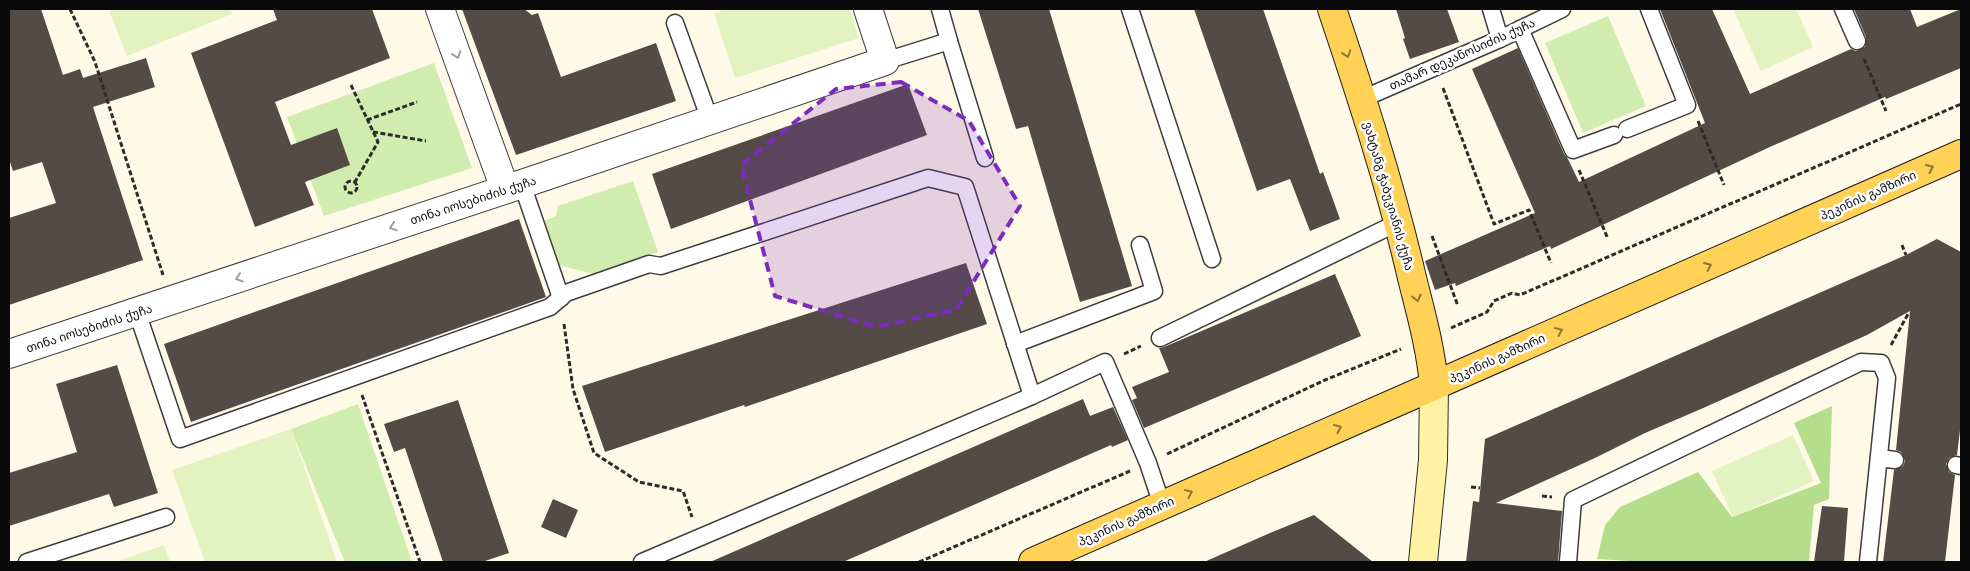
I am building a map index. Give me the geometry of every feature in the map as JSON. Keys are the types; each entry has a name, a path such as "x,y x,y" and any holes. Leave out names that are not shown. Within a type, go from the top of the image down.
{"main road":[{"name":"ვახტანგ ჭაბუკიანის ქუჩა","path":"1332,9 1362,99 1399,222 1430,348 1434,386"},
{"name":"პეკინის გამზირი","path":"1032,562 1961,154"},
{"path":"1423,562 1433,460 1434,386"}],"street":[{"path":"440,9 514,186"},
{"path":"868,9 885,61"},
{"name":"თინა იოსებიძის ქუჩა","path":"9,354 885,61"}],"lane":[{"path":"940,9 985,158"},
{"path":"1130,9 1212,259"},
{"path":"1491,9 1500,39"},
{"name":"თამარ დეკანოსიძის ქუჩა","path":"1362,99 1436,68 1562,9"},
{"path":"1520,29 1573,150 1687,105 1650,9"},
{"path":"1843,9 1857,41"},
{"path":"675,23 710,120"},
{"path":"885,61 949,42"},
{"path":"137,312 180,439 550,307 566,293 649,264 661,266 928,178 965,187 1032,396"},
{"path":"514,186 561,298"},
{"path":"1160,338 1399,222"},
{"path":"1015,344 1154,290 1140,245"},
{"path":"642,562 1032,396 1105,362 1148,463 1162,505"},
{"path":"1568,562 1573,500 1861,362 1881,363 1887,378 1887,459 1868,562"},
{"path":"27,562 166,517"}],"path":[{"path":"70,9 96,62 164,278"},
{"path":"1857,41 1886,111"},
{"path":"1436,68 1494,224 1529,210 1551,263"},
{"path":"351,85 378,142 355,182"},
{"path":"367,120 417,102"},
{"path":"1687,105 1701,125 1724,186"},
{"path":"373,132 426,141"},
{"path":"1573,150 1582,181 1608,239"},
{"path":"1432,236 1458,306"},
{"path":"1902,245 1906,255"},
{"path":"561,298 573,389 594,453 639,482 683,491 698,538"},
{"path":"1881,363 1908,314"},
{"path":"1105,362 1160,338"},
{"path":"356,377 420,562"},
{"path":"1471,487 1480,488"}],"highlighted area":[{"path":"901,82 969,121 1020,206 956,310 876,327 775,296 741,165 836,89"}],"green space":[{"path":"114,9 230,9 232,14 127,56 109,11"},
{"path":"726,9 850,9 859,38 735,78 714,13"},
{"path":"1733,9 1796,9 1813,47 1761,71"},
{"path":"1608,16 1646,106 1583,133 1545,43"},
{"path":"434,63 472,168 324,216 287,117"},
{"path":"633,181 658,252 593,274 559,265 544,221 556,216 558,206"},
{"path":"358,404 412,562 345,562 291,429"},
{"path":"1832,406 1829,499 1814,505 1809,562 1646,562 1597,559 1605,525 1620,507 1698,472 1732,517 1821,483 1794,423"},
{"path":"291,429 337,562 205,562 172,470"},
{"path":"1793,435 1814,481 1733,517 1712,471"},
{"path":"164,545 170,562 116,562"}],"building":[{"path":"9,9 41,9 63,75 80,69 83,78 146,58 155,87 93,107 143,260 9,305 9,218 56,203 42,162 13,171 9,159"},
{"path":"273,9 372,9 390,58 275,102 291,145 337,128 350,165 305,182 314,205 255,227 191,53 277,20"},
{"path":"462,9 524,9 532,15 538,13 561,77 656,43 676,101 516,155"},
{"path":"978,9 1049,9 1132,286 1080,302 1028,126 1016,129"},
{"path":"1194,9 1263,9 1320,174 1323,172 1340,219 1310,231 1290,179 1257,191"},
{"path":"1396,9 1447,9 1459,42 1410,59"},
{"path":"1660,9 1712,9 1750,94 1851,49 1856,51 1865,47 1866,37 1854,9 1910,9 1917,27 1961,9 1961,68 1886,99 1885,97 1772,146 1551,249 1550,246 1456,286 1455,283 1435,290 1425,261 1535,213 1472,69 1518,48 1564,154 1579,182 1705,123"},
{"path":"908,84 927,135 671,229 652,174"},
{"path":"519,219 546,297 191,422 164,344"},
{"path":"1937,239 1961,252 1961,422 1957,455 1949,458 1946,464 1949,472 1955,475 1945,562 1883,562 1894,470 1903,466 1905,461 1901,452 1896,450 1910,311 1867,335 1645,433 1496,503 1562,511 1558,562 1466,562 1473,501 1479,502 1485,439 1906,255"},
{"path":"966,263 987,324 745,407 744,405 605,452 582,386"},
{"path":"1335,274 1361,336 1144,428 1132,400 1137,398 1132,387 1169,372 1159,348"},
{"path":"117,365 158,493 114,507 109,494 9,526 9,473 77,452 56,384"},
{"path":"1083,399 1090,416 1113,407 1128,440 1112,447 1111,445 843,562 710,562"},
{"path":"458,400 509,553 482,562 443,562 405,448 394,452 384,424"},
{"path":"553,499 578,510 566,538 541,527"},
{"path":"1822,506 1848,508 1844,562 1814,562"},
{"path":"1314,515 1373,562 1204,562 1270,533"}]}
